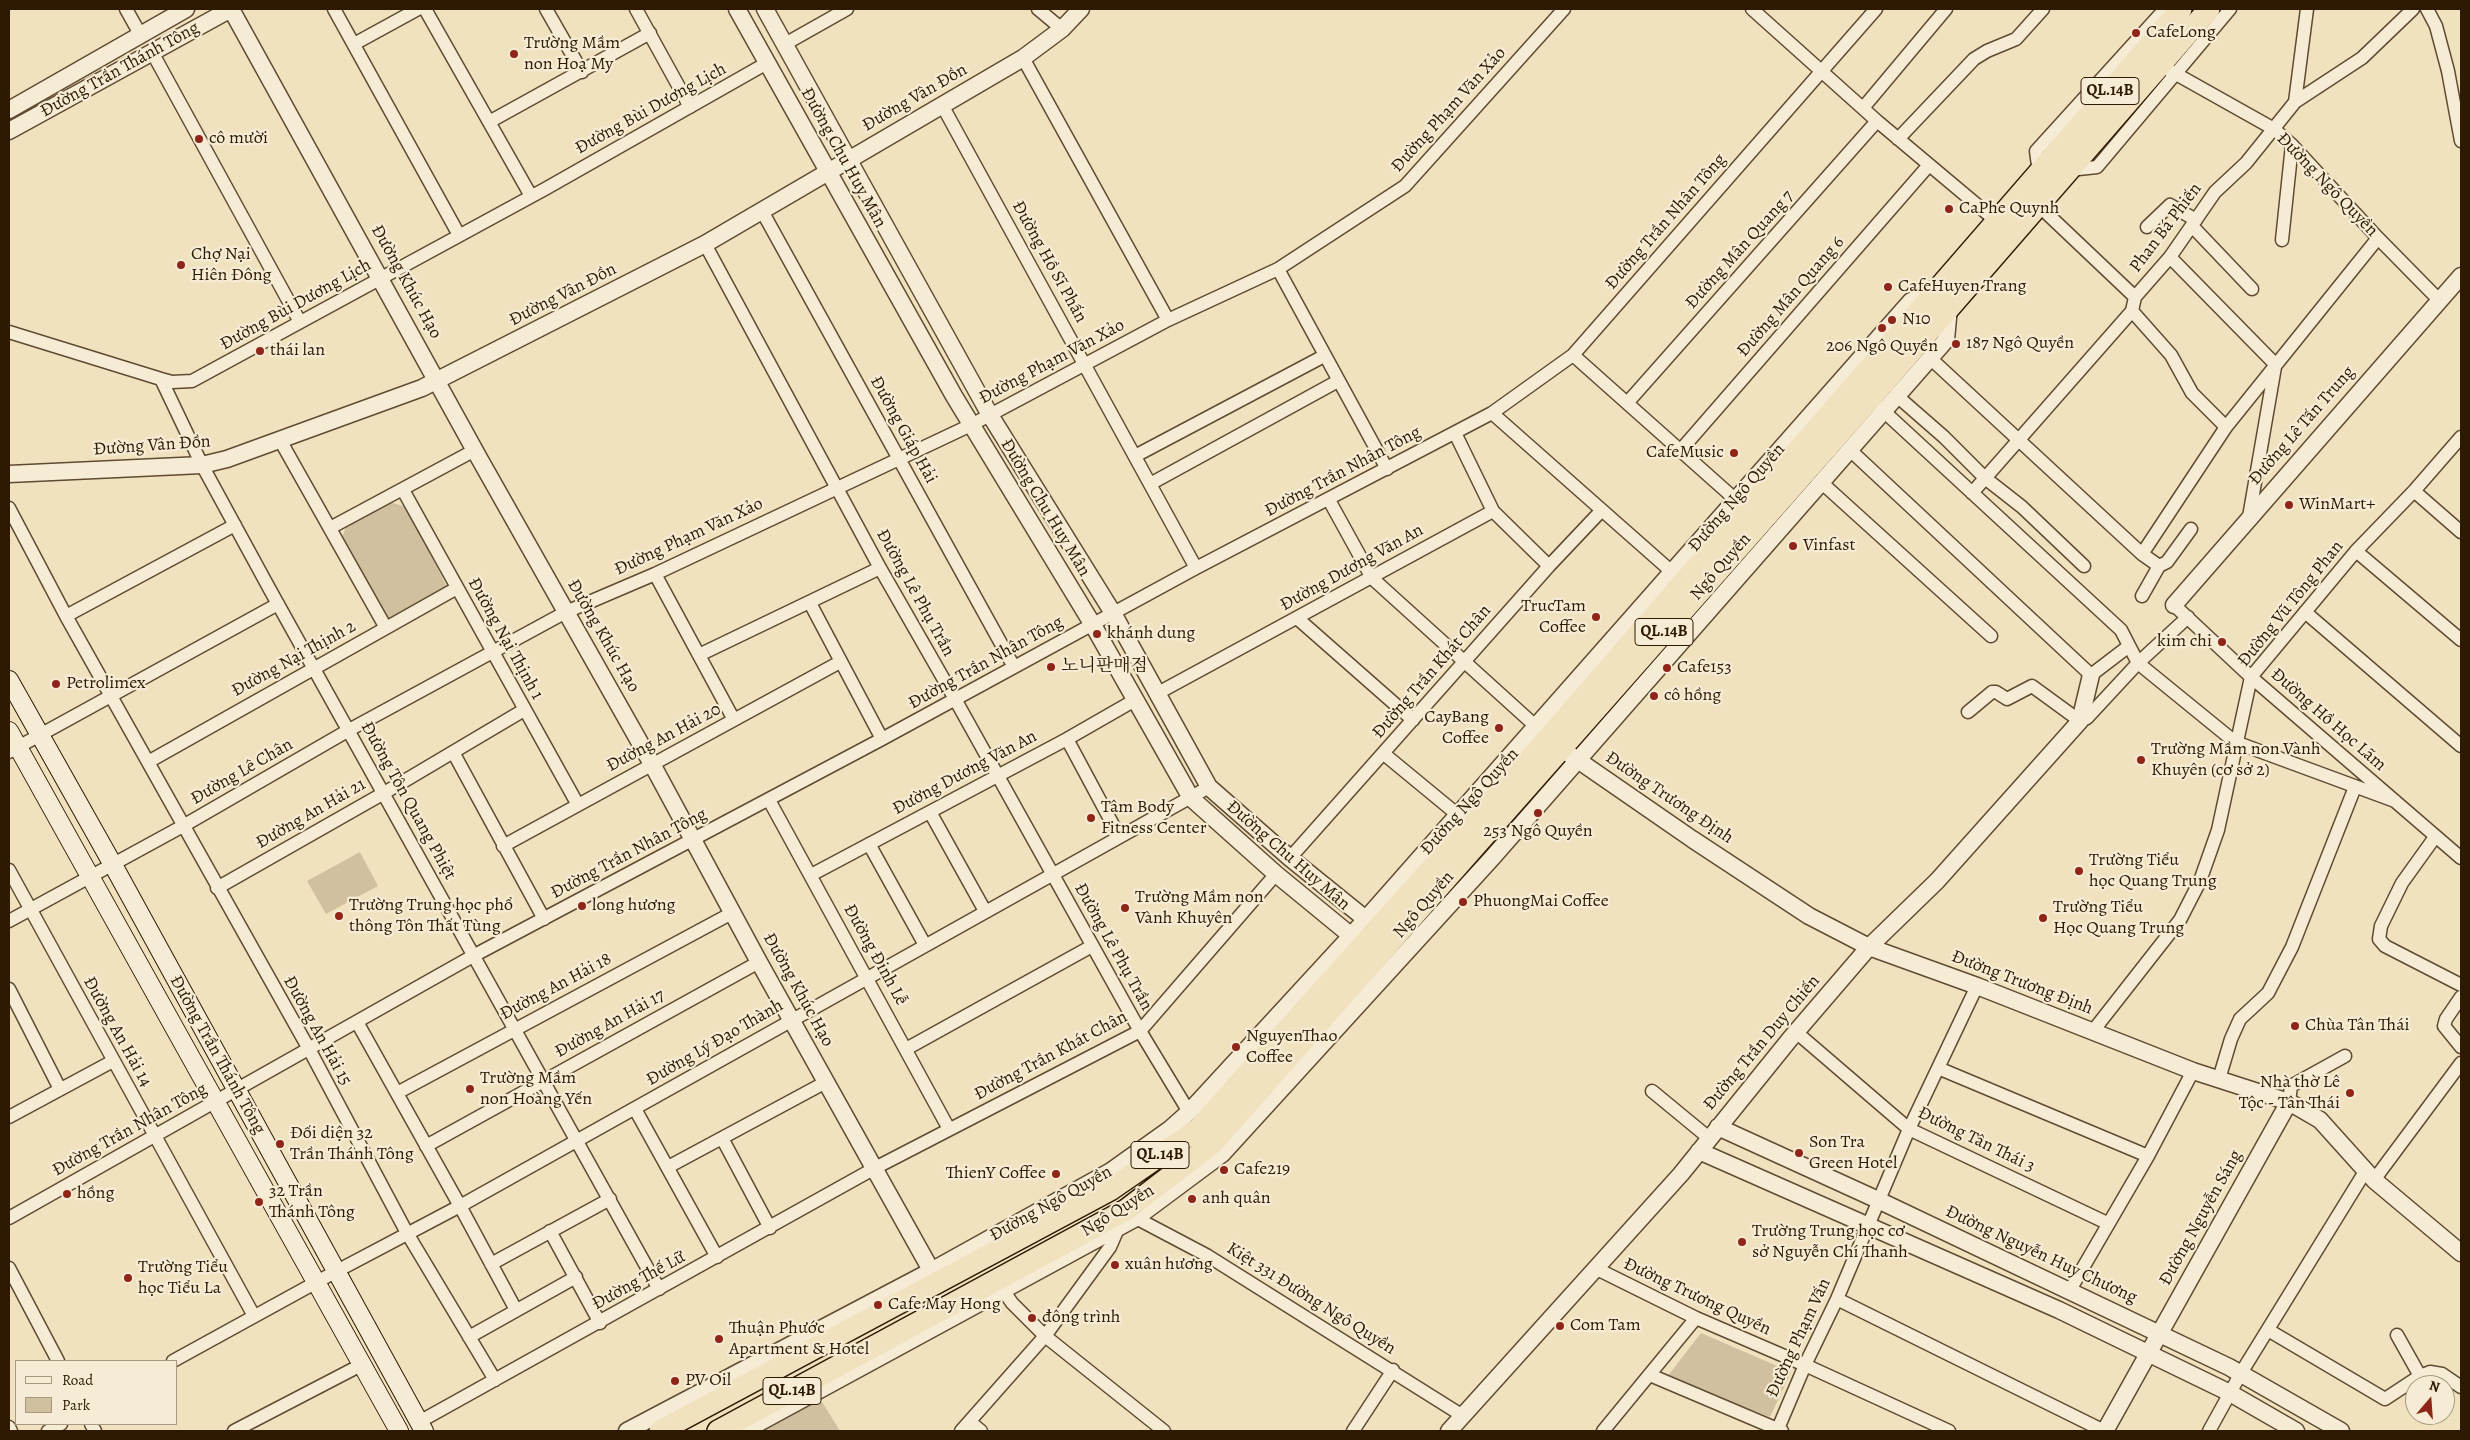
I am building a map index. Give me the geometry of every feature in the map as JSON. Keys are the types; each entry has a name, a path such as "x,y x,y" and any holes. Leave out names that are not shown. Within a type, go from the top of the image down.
{"highway":[{"name":"QL.14B","path":"2005,228 2039,173 2181,9"},
{"name":"QL.14B","path":"2005,228 2038,205 2069,170 2168,69 2209,9"},
{"name":"Ngô Quyền","path":"660,1431 935,1277 1110,1190 1198,1128 1386,935 2005,228"},
{"name":"Ngô Quyền","path":"1556,743 1876,405 1943,300"},
{"name":"Ngô Quyền","path":"718,1431 1127,1219 1212,1144 1370,952"}],"main road":[{"name":"Đường Trần Thánh Tông","path":"9,680 112,863 335,1272 422,1426"},
{"name":"Đường Trần Thánh Tông","path":"9,731 13,750 90,876 398,1431"}],"street":[{"path":"126,9 140,34"},
{"name":"Đường Trần Thánh Tông","path":"9,110 186,9"},
{"name":"Đường Trần Thánh Tông","path":"9,132 231,9"},
{"name":"Đường Khúc Hạo","path":"231,9 381,278 474,450 652,764 759,962 935,1277"},
{"path":"334,9 459,235"},
{"path":"354,44 418,9"},
{"path":"425,9 531,196"},
{"path":"546,9 582,72"},
{"path":"636,9 690,107"},
{"name":"Đường Chu Huy Mân","path":"737,9 971,425 1093,624 1191,798 1276,874 1370,952"},
{"name":"Đường Chu Huy Mân","path":"765,9 990,415 1113,614 1209,787 1290,858 1386,935"},
{"path":"785,44 847,9"},
{"path":"1038,9 1062,29"},
{"name":"Đường Vân Đồn","path":"9,474 202,465 227,459 437,381 705,244 1023,58 1062,29 1081,9"},
{"name":"Đường Phạm Văn Xảo","path":"491,652 566,612 655,574 971,425 1084,363 1168,320 1278,269 1405,186 1564,9"},
{"path":"1752,9 1877,121 2005,228"},
{"name":"Đường Trần Nhân Tông","path":"9,1218 473,956 769,800 1196,568 1492,413 1573,355 1876,9"},
{"path":"1863,108 1946,9"},
{"path":"1898,139 1974,59 1987,50 2016,39 2043,9"},
{"path":"2039,173 2036,151 2165,9"},
{"path":"2168,69 2230,9"},
{"path":"2296,102 2307,9"},
{"name":"Phan Bá Phiến","path":"1972,492 2132,311 2135,297 2170,257 2215,192 2246,163 2296,102 2362,58 2412,9"},
{"path":"2427,9 2436,26 2448,71 2461,141"},
{"path":"488,122 650,33"},
{"path":"152,52 300,322"},
{"path":"1023,58 1168,320"},
{"name":"Đường Bùi Dương Lịch","path":"9,332 161,379 183,382 201,378 767,64"},
{"name":"Đường Ngô Quyền","path":"2168,69 2274,129 2292,145 2438,300"},
{"name":"Đường Hồ Sĩ Phấn","path":"942,105 1196,568"},
{"name":"Đường Mân Quang 7","path":"1628,402 1877,121"},
{"path":"2282,240 2292,145"},
{"name":"Đường Mân Quang 6","path":"1680,451 1929,165"},
{"path":"2038,205 2135,297"},
{"path":"2147,227 2170,205 2194,223 2252,289"},
{"name":"Đường Giáp Hải","path":"762,211 1014,667"},
{"path":"2142,554 2226,426 2378,238"},
{"name":"Đường Lê Phụ Trần","path":"705,244 880,568 1140,1031 1189,1112"},
{"path":"2170,257 2276,365"},
{"path":"1278,269 1387,469"},
{"name":"Đường Lê Tấn Trung","path":"2174,605 2438,300 2461,276"},
{"name":"Đường Ngô Quyền","path":"627,1431 935,1277 1111,1171 1170,1129 1370,952 1386,935 1556,743 1822,483 1850,450 1876,405 1897,396 1946,340 1943,300 1911,301 1672,572 1556,743 1458,815 1386,935"},
{"path":"2132,311 2171,355 2192,392 2226,426"},
{"path":"1573,355 1736,500"},
{"path":"1135,456 1324,356"},
{"path":"1930,358 2019,438 2142,554 2159,566"},
{"path":"2249,517 2276,365"},
{"name":"Đường Tôn Quang Phiệt","path":"161,379 202,465 278,604 350,730 473,956 659,1289"},
{"path":"1150,484 1338,381"},
{"path":"1897,396 1944,437 1985,478 2022,507 2084,566"},
{"path":"1876,405 2121,630 2138,663 2235,742 2395,801"},
{"path":"1492,413 1672,572"},
{"path":"1455,433 1493,511 1549,566"},
{"path":"1928,452 1944,437"},
{"name":"Đường Vũ Tông Phan","path":"2093,1031 2180,920 2200,880 2218,830 2235,742 2251,676 2356,551 2414,491 2461,437"},
{"path":"280,440 386,628"},
{"path":"330,528 474,450"},
{"path":"1850,450 2091,675 2129,646"},
{"path":"1822,483 1991,636"},
{"name":"Đường Nại Thịnh 1","path":"403,490 491,652 578,804"},
{"path":"2414,491 2461,532"},
{"path":"1329,500 1372,578 1464,663 1556,743"},
{"path":"2006,524 2022,507"},
{"name":"Đường An Hải 15","path":"9,508 66,616 308,1049 407,1233 495,1380"},
{"name":"Đường Dương Văn An","path":"1158,693 1493,511"},
{"name":"Đường Trần Khát Chân","path":"1290,858 1549,566 1601,511"},
{"path":"66,616 235,525"},
{"path":"2142,596 2159,566 2167,562 2191,529"},
{"path":"2356,551 2461,640"},
{"path":"699,655 880,568"},
{"path":"655,574 734,720"},
{"name":"Đường Nại Thịnh 2","path":"148,762 457,588"},
{"path":"810,603 882,739"},
{"path":"13,750 278,604"},
{"name":"Đường Hồ Học Lãm","path":"2174,605 2251,676 2461,858"},
{"path":"2305,612 2461,746"},
{"path":"1968,712 1992,692 1996,692 2007,699 2032,686 2080,721 2089,716 2138,663 2188,617"},
{"path":"1297,618 1413,720"},
{"name":"Đường Lê Chân","path":"9,921 112,863 183,826 491,652"},
{"name":"Đường An Hải 20","path":"504,846 840,662"},
{"name":"Đường Trần Duy Chiến","path":"1456,1426 1681,1174 1796,1032 1869,946 1936,881 2080,721 2091,675"},
{"name":"Đường Dương Văn An","path":"811,875 1067,739 1135,700"},
{"name":"Đường An Hải 21","path":"217,888 384,793 524,710"},
{"path":"1067,739 1119,836"},
{"name":"Đường Trương Định","path":"1556,743 1692,839 1809,916 1869,946 1977,986 2193,1071 2289,1102 2320,1120 2370,1175 2461,1253"},
{"path":"453,752 544,919"},
{"path":"1384,754 1458,815"},
{"name":"Đường Lý Đạo Thành","path":"176,1360 335,1272 460,1206 1209,787"},
{"path":"2219,1079 2231,1039 2240,1020 2268,993 2292,947 2355,787"},
{"name":"Đường Đinh Lễ","path":"769,800 949,1129"},
{"path":"930,812 985,911"},
{"path":"2435,837 2402,883 2381,926 2379,939 2386,946 2461,986"},
{"path":"869,844 924,945"},
{"name":"Đường An Hải 14","path":"9,870 254,1316"},
{"name":"Đường Trần Khát Chân","path":"875,1168 1140,1031 1276,874"},
{"name":"Đường An Hải 18","path":"397,1094 732,913"},
{"path":"906,1049 1092,946"},
{"name":"Đường An Hải 17","path":"426,1146 759,962"},
{"name":"Đường Phạm Vấn","path":"1779,1431 1805,1365 1837,1299 1909,1129 1977,986"},
{"path":"9,989 60,1089"},
{"path":"2461,997 2446,1019 2444,1026 2461,1047"},
{"path":"356,1022 460,1206 516,1310"},
{"name":"Đường Tân Thái 3","path":"1796,1032 1909,1129 2107,1223"},
{"path":"2289,1102 2290,1086 2345,1056"},
{"path":"9,1117 113,1061"},
{"path":"2209,1431 2268,1330 2370,1175 2461,1063"},
{"path":"1938,1068 2148,1156"},
{"path":"2070,1290 2107,1223 2148,1156 2193,1071"},
{"path":"668,1168 826,1082"},
{"path":"1652,1091 1714,1132"},
{"name":"Đường Nguyễn Sáng","path":"2105,1431 2289,1102"},
{"path":"635,1108 717,1257"},
{"name":"Đường Nguyễn Huy Chương","path":"1714,1132 1878,1200 2070,1290 2242,1373 2341,1431"},
{"path":"722,1138 770,1228"},
{"path":"1699,1151 1868,1225 2148,1352 2230,1393 2296,1431"},
{"name":"Đường Thế Lữ","path":"422,1426 495,1380 875,1168"},
{"path":"491,1264 610,1199"},
{"path":"744,1431 1003,1290 1127,1219"},
{"path":"981,1431 965,1427 1045,1336 1110,1247 1127,1219"},
{"name":"Kiệt 331 Đường Ngô Quyền","path":"1127,1219 1208,1256 1393,1370 1456,1426"},
{"path":"550,1231 600,1323"},
{"path":"9,1268 57,1360"},
{"name":"Đường Trương Quyền","path":"1596,1268 1696,1318 1805,1365 1948,1431"},
{"path":"469,1337 576,1277"},
{"path":"1003,1290 1012,1304 1045,1336 1163,1431"},
{"path":"1837,1299 2105,1431"},
{"path":"1604,1431 1696,1318"},
{"path":"2268,1330 2385,1398 2405,1385"},
{"path":"2397,1335 2419,1375"},
{"path":"234,1431 361,1365"},
{"path":"1353,1431 1393,1370"},
{"path":"2422,1375 2430,1372 2443,1375"},
{"path":"1650,1375 1779,1431"},
{"path":"48,1431 59,1425"},
{"path":"9,1426 11,1431"}],"green space":[{"path":"390,502 406,507 447,587 395,617 387,618 341,540 347,524"},
{"path":"360,852 378,886 326,914 307,881"},
{"path":"1701,1333 1791,1372 1770,1417 1667,1377"},
{"path":"816,1392 840,1431 745,1431"}],"place":[{"name":"CafeLong","path":"2136,33"},
{"name":"Trường Mầm non Hoạ My","path":"514,54"},
{"name":"cô mười","path":"199,139"},
{"name":"CaPhe Quynh","path":"1949,209"},
{"name":"Chợ Nại Hiên Đông","path":"181,265"},
{"name":"CafeHuyen Trang","path":"1888,287"},
{"name":"N10","path":"1892,320"},
{"name":"206 Ngô Quyền","path":"1882,328"},
{"name":"187 Ngô Quyền","path":"1956,344"},
{"name":"thái lan","path":"260,351"},
{"name":"CafeMusic","path":"1734,453"},
{"name":"WinMart+","path":"2289,505"},
{"name":"Vinfast","path":"1793,546"},
{"name":"TrucTam Coffee","path":"1596,617"},
{"name":"khánh dung","path":"1097,634"},
{"name":"kim chi","path":"2222,642"},
{"name":"노니판매점","path":"1051,667"},
{"name":"Cafe153","path":"1667,668"},
{"name":"Petrolimex","path":"56,684"},
{"name":"cô hồng","path":"1654,696"},
{"name":"CayBang Coffee","path":"1499,728"},
{"name":"Trường Mầm non Vành Khuyên (cơ sở 2)","path":"2141,760"},
{"name":"253 Ngô Quyền","path":"1538,813"},
{"name":"Tâm Body Fitness Center","path":"1091,818"},
{"name":"Trường Tiểu học Quang Trung","path":"2079,871"},
{"name":"PhuongMai Coffee","path":"1463,902"},
{"name":"long hương","path":"582,906"},
{"name":"Trường Mầm non Vành Khuyên","path":"1125,908"},
{"name":"Trường Trung học phổ thông Tôn Thất Tùng","path":"339,916"},
{"name":"Trường Tiểu Học Quang Trung","path":"2043,918"},
{"name":"Chùa Tân Thái","path":"2295,1026"},
{"name":"NguyenThao Coffee","path":"1236,1047"},
{"name":"Trường Mầm non Hoàng Yến","path":"470,1089"},
{"name":"Nhà thờ Lê Tộc - Tân Thái","path":"2350,1093"},
{"name":"Đối diện 32 Trần Thánh Tông","path":"280,1144"},
{"name":"Son Tra Green Hotel","path":"1799,1153"},
{"name":"Cafe219","path":"1224,1170"},
{"name":"ThienY Coffee","path":"1056,1174"},
{"name":"hồng","path":"67,1194"},
{"name":"anh quân","path":"1192,1199"},
{"name":"32 Trần Thánh Tông","path":"259,1202"},
{"name":"Trường Trung học cơ sở Nguyễn Chí Thanh","path":"1742,1242"},
{"name":"xuân hương","path":"1115,1265"},
{"name":"Trường Tiểu học Tiểu La","path":"128,1278"},
{"name":"Cafe May Hong","path":"878,1305"},
{"name":"đông trình","path":"1032,1318"},
{"name":"Com Tam","path":"1560,1326"},
{"name":"Thuận Phước Apartment & Hotel","path":"719,1339"},
{"name":"PV Oil","path":"675,1381"}]}
